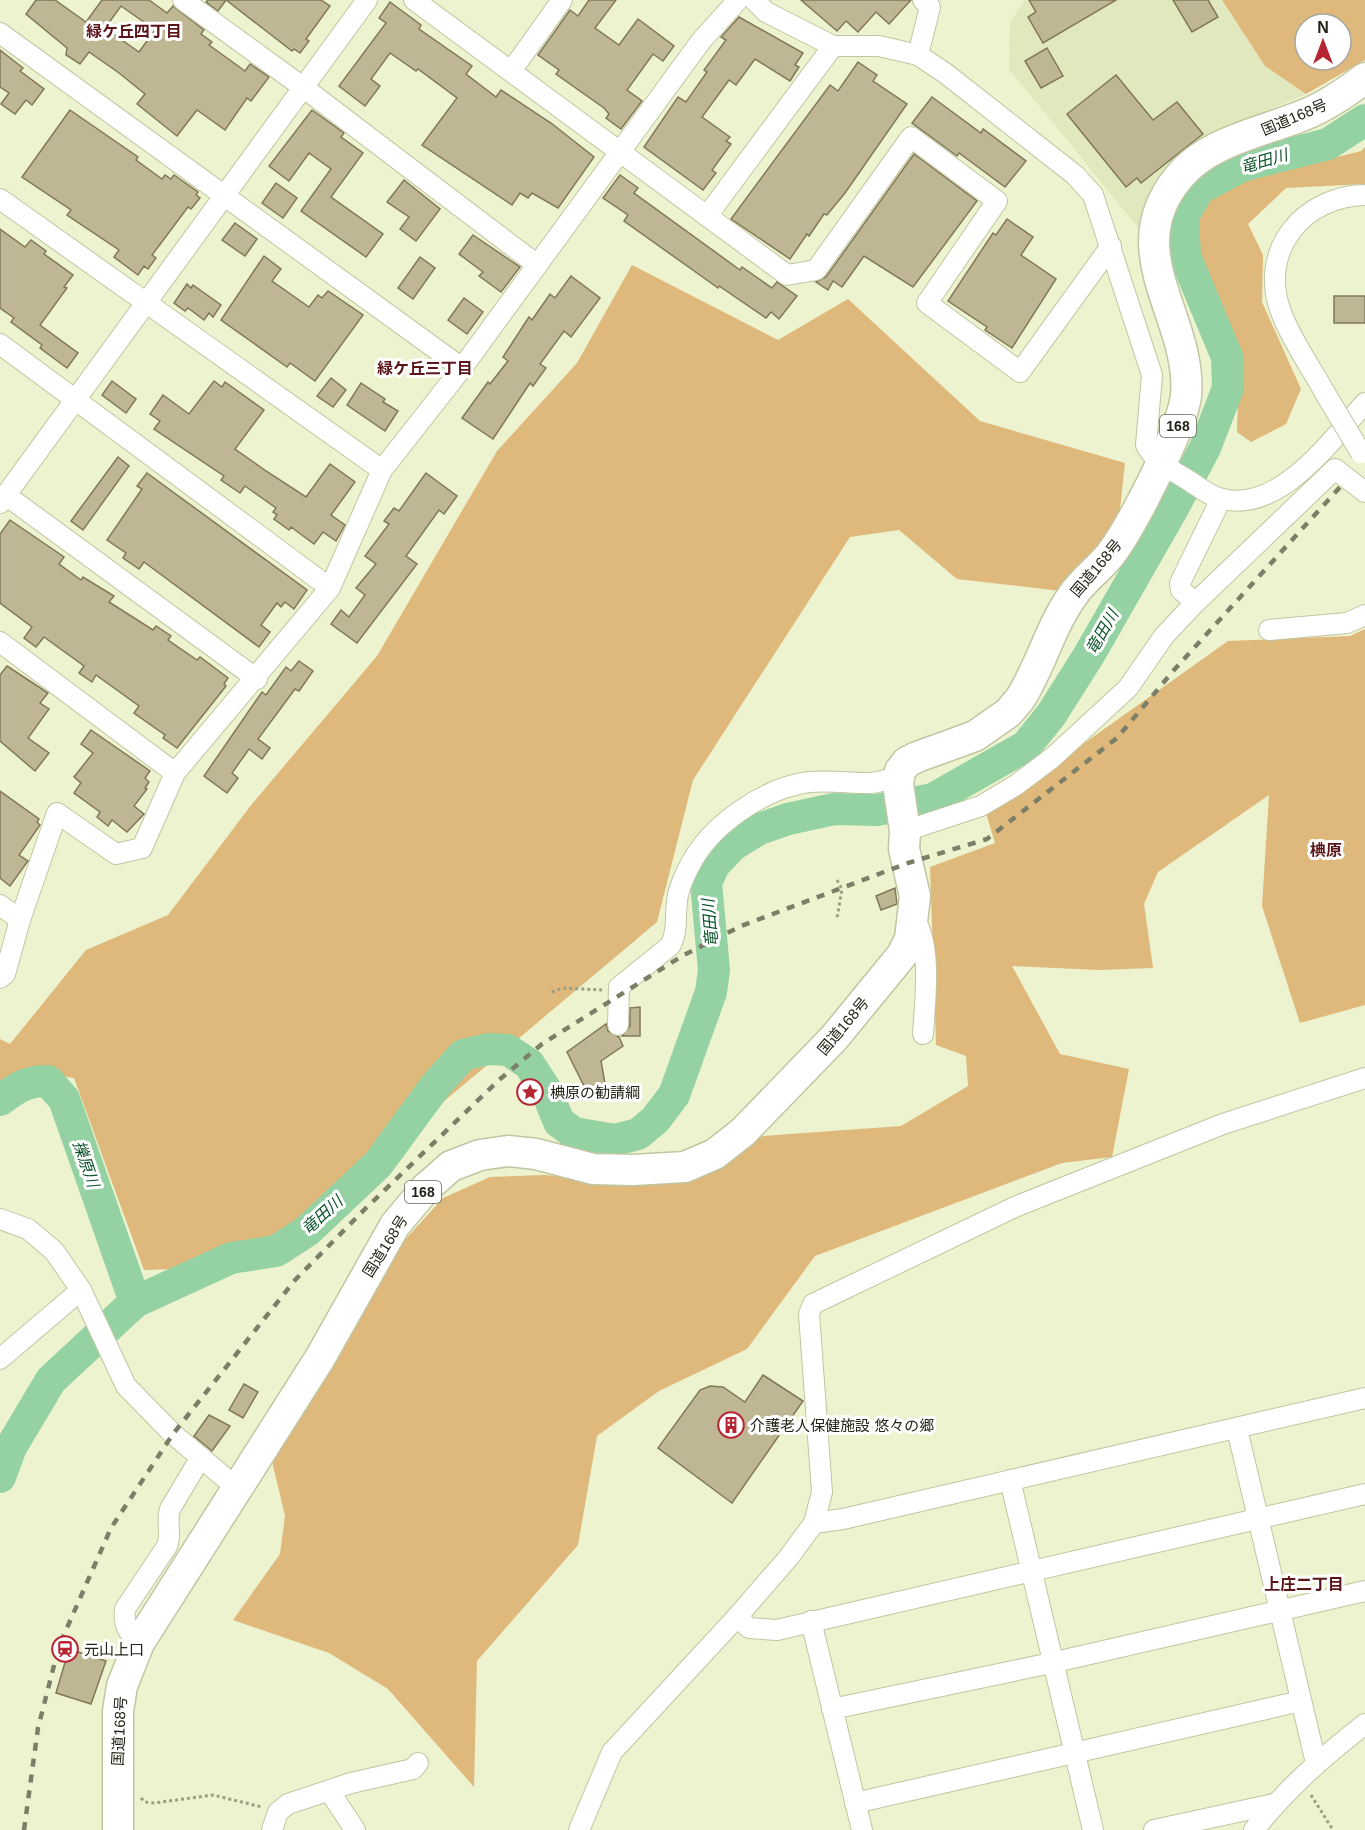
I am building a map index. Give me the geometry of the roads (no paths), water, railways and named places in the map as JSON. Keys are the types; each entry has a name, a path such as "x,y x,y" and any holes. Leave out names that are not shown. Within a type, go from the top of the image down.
{"highway":[{"name":"国道168号","path":"118,1830 118,1711 122,1686 139,1643 320,1358 394,1225 426,1188 451,1166 480,1155 508,1151 536,1154 593,1169 633,1170 685,1167 715,1154 743,1132 782,1095 834,1038 902,956 914,924 915,896 904,849 899,781 907,762 975,736 1008,713 1020,699 1068,602 1123,536 1167,467 1185,399 1187,376 1184,354 1154,263 1154,236 1158,214 1167,192 1194,161 1212,151 1312,112 1365,78"}],"street":[{"path":"183,0 304,88 536,264"},
{"path":"257,679 4,500 367,0"},
{"path":"414,0 787,274 816,270 910,137 997,201 927,303 1020,372 1111,246"},
{"path":"512,70 562,0"},
{"path":"0,978 5,974 20,920 57,813 116,854 142,848 176,773 257,679 330,588 382,470 462,368 701,41 738,0"},
{"path":"754,0 766,12 833,46 879,46 918,55 945,73 1075,175 1093,195 1152,375 1146,445 1167,467 1216,496 1257,498 1289,482 1365,403"},
{"path":"918,55 929,2"},
{"path":"0,33 224,198 462,368"},
{"path":"707,216 833,46"},
{"path":"1363,456 1281,314 1275,286 1277,258 1285,239 1305,215 1332,200 1365,195"},
{"path":"0,199 382,470"},
{"path":"0,344 330,588"},
{"path":"904,825 981,807 1017,785 1052,758 1128,688 1164,636 1195,603 1335,469 1365,492"},
{"path":"1195,603 1181,590 1180,583 1216,496"},
{"path":"1269,630 1347,623 1365,615"},
{"path":"0,642 176,773"},
{"path":"618,1025 619,987 670,946 675,937 677,899 689,866 711,836 738,813 782,790 806,783 830,780 869,783 899,781"},
{"path":"0,905 20,920"},
{"path":"914,924 918,926 923,941 926,993 923,1034"},
{"path":"579,1830 612,1752 737,1617 789,1557 814,1523 822,1492 809,1314 813,1304 1017,1206 1223,1124 1364,1082"},
{"path":"0,1219 28,1229 54,1251 92,1309 126,1386 201,1458 238,1489"},
{"path":"0,1359 81,1290"},
{"path":"814,1523 843,1519 1365,1398"},
{"path":"1237,1429 1316,1763"},
{"path":"139,1643 128,1632 124,1620 126,1609 170,1540 168,1518 170,1509 201,1458"},
{"path":"1010,1480 1051,1663 1093,1830"},
{"path":"737,1617 749,1628 764,1631 1031,1572 1365,1494"},
{"path":"832,1709 1051,1663 1365,1592"},
{"path":"811,1621 862,1830"},
{"path":"855,1803 1301,1701"},
{"path":"1254,1830 1274,1804 1300,1778 1365,1724"},
{"path":"275,1821 295,1801 330,1792 351,1783 413,1769 417,1763"},
{"path":"330,1792 355,1830"},
{"path":"1154,1830 1274,1804"}],"waterway":[{"name":"竜田川","path":"0,1477 11,1447 51,1380 135,1302 231,1258 276,1251 307,1231 378,1164 436,1085 463,1055 488,1049 508,1050 529,1064 546,1090 559,1122 574,1133 615,1140 638,1134 655,1120 674,1095 711,992 714,970 706,883 714,865 733,845 759,829 788,819 834,809 877,810 933,799 1026,746 1051,715 1089,655 1173,508 1205,448 1228,388 1227,357 1185,256 1183,216 1199,189 1242,166 1328,144 1365,120"},
{"name":"擽原川","path":"0,1100 22,1086 41,1081 48,1081 64,1099 135,1302"}],"railway":[{"path":"24,1830 38,1728 59,1646 111,1528 173,1434 295,1280 499,1080 542,1044 682,956 741,926 908,863 987,839 1117,738 1174,670 1341,486"}],"place":[{"name":"椣原の勧請綱","path":"530,1092"},
{"name":"介護老人保健施設 悠々の郷","path":"731,1425"},
{"name":"元山上口","path":"65,1649"}],"district":[{"name":"緑ケ丘四丁目","path":"134,31"},
{"name":"緑ケ丘三丁目","path":"425,368"},
{"name":"椣原","path":"1326,850"},
{"name":"上庄二丁目","path":"1304,1584"}]}
